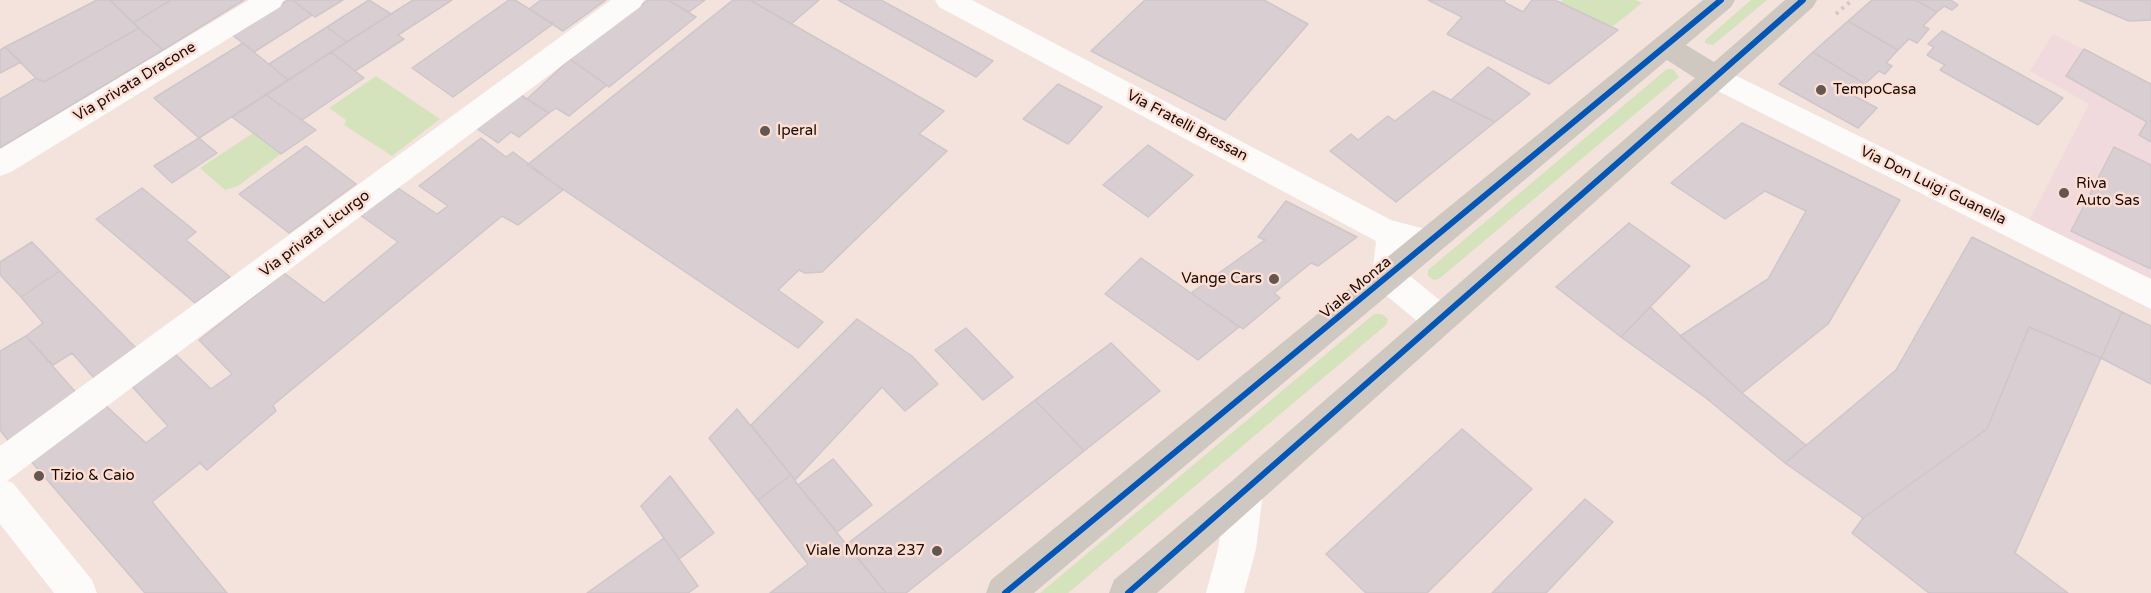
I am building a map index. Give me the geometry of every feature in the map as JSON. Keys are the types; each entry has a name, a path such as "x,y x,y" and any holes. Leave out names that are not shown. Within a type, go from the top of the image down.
{"main road":[{"name":"Viale Monza","path":"1005,593 1721,0"},
{"path":"1128,593 1245,493 1803,0"},
{"path":"1666,46 1716,77"}],"street":[{"name":"Via privata Dracone","path":"0,164 270,0"},
{"name":"Via privata Licurgo","path":"0,467 630,0"},
{"name":"Via Fratelli Bressan","path":"949,0 1391,234 1429,243"},
{"name":"Via Don Luigi Guanella","path":"1716,77 2151,295"},
{"path":"1391,234 1388,277 1440,320"},
{"path":"1225,593 1237,549 1245,493"},
{"path":"0,495 78,593"}],"shaded area":[{"path":"2053,34 2151,84 2151,295 2024,231 2089,104 2030,71"}],"green space":[{"path":"1562,0 1635,0 1642,3 1612,27 1560,3"},
{"path":"1751,0 1767,0 1713,45 1705,43 1705,40"},
{"path":"1667,69 1673,69 1679,77 1439,279 1434,280 1428,276 1428,270"},
{"path":"376,76 440,119 392,156 344,125 346,120 329,108"},
{"path":"253,133 281,154 238,186 225,190 200,168"},
{"path":"1374,314 1382,314 1388,319 1386,325 1068,593 1040,593"}],"building":[{"path":"97,0 110,0 139,28 44,82 36,78 5,47"},
{"path":"110,0 171,0 133,23"},
{"path":"171,0 244,0 163,50 133,23"},
{"path":"288,0 292,0 312,15 254,52 231,34"},
{"path":"292,0 343,0 315,17"},
{"path":"369,0 391,14 347,42 327,27"},
{"path":"413,0 452,0 398,35 404,39 355,71 331,52"},
{"path":"509,0 515,0 553,24 453,97 412,68"},
{"path":"541,0 606,0 563,31 529,9"},
{"path":"648,0 668,0 696,17 609,87 570,59"},
{"path":"668,0 705,0 689,12"},
{"path":"733,0 750,0 944,111 919,134 947,151 822,272 805,273 799,270 778,290 823,322 798,348 527,165"},
{"path":"750,0 819,0 791,24"},
{"path":"838,0 881,0 993,61 976,77"},
{"path":"1145,0 1264,0 1308,24 1225,120 1091,51"},
{"path":"1428,0 1505,0 1504,2 1523,12 1532,0 1555,0 1618,30 1549,84 1447,34 1462,17"},
{"path":"1872,0 1915,0 1937,12 1923,26 1929,29 1917,43 1909,39 1898,50 1848,21"},
{"path":"1915,0 1951,0 1958,5 1952,10 1944,6 1937,12"},
{"path":"2079,0 2151,0 2151,20 2129,21"},
{"path":"1848,21 1898,50 1886,63 1892,66 1885,74 1879,71 1865,84 1813,52"},
{"path":"327,27 347,42 288,80 269,64"},
{"path":"139,28 163,50 0,148 0,99 36,78 44,82"},
{"path":"1942,31 2063,98 2038,125 1940,70 1945,65 1927,55 1934,47 1928,44"},
{"path":"243,43 288,80 199,138 154,98"},
{"path":"5,47 21,62 0,73 0,50"},
{"path":"2084,49 2151,84 2151,142 2139,135 2147,122 2066,76"},
{"path":"331,52 364,78 302,120 266,95"},
{"path":"1813,52 1865,84 1851,94 1877,108 1858,128 1779,84"},
{"path":"570,59 607,85 569,116 556,108 549,113 527,99"},
{"path":"1488,67 1530,94 1495,122 1451,100"},
{"path":"1058,84 1102,107 1068,144 1023,119"},
{"path":"1433,91 1495,122 1396,202 1330,151 1351,134 1358,140 1388,116 1395,121"},
{"path":"516,92 549,113 519,137 511,132 498,143 473,126"},
{"path":"266,95 316,130 281,154 232,117"},
{"path":"1742,123 1900,200 1828,324 1742,393 1680,336 1768,279 1806,211 1765,191 1725,219 1671,183"},
{"path":"199,138 217,153 172,183 154,166"},
{"path":"481,138 506,157 513,152 563,190 518,225 502,216 273,405 276,411 207,470 200,463 152,502 227,593 145,593 29,459 103,403 146,443 168,426 128,382 171,350 211,389 232,374 199,340 284,273 324,303 398,242 356,212 392,184 437,214 448,206 419,186"},
{"path":"1148,145 1193,175 1148,217 1103,185"},
{"path":"306,146 356,184 289,233 239,194"},
{"path":"2114,147 2151,165 2151,269 2071,231"},
{"path":"142,188 196,232 186,240 230,277 195,303 96,219"},
{"path":"1286,201 1357,237 1318,266 1311,263 1274,293 1280,298 1243,329 1191,293 1265,240 1258,237"},
{"path":"1629,223 1690,266 1621,337 1556,287"},
{"path":"1972,237 2122,312 2101,358 2029,327 1987,429 1863,518 1785,463 1896,370"},
{"path":"32,242 60,271 21,297 0,275 0,262"},
{"path":"1141,258 1239,327 1198,360 1105,294"},
{"path":"60,271 138,350 95,379 72,353 53,365 26,336 43,323 21,297"},
{"path":"1650,307 1742,393 1806,445 1785,463 1706,398 1621,337"},
{"path":"2122,312 2151,326 2151,384 2101,358"},
{"path":"857,319 912,356 938,384 905,411 882,387 795,480 751,425"},
{"path":"2029,327 2101,358 2015,553 2068,593 1929,593 1852,533 1863,518 1987,429"},
{"path":"966,328 1013,377 983,400 935,350"},
{"path":"26,336 79,396 11,444 0,430 0,351"},
{"path":"1111,343 1160,391 1084,451 1035,400"},
{"path":"1035,400 1084,451 906,593 886,593 847,544"},
{"path":"737,409 791,475 758,500 709,438"},
{"path":"1462,429 1532,489 1427,593 1366,593 1326,554"},
{"path":"833,459 872,505 837,532 798,485"},
{"path":"791,475 886,593 770,593 808,564 758,500"},
{"path":"670,476 714,533 679,559 641,506"},
{"path":"1585,499 1613,522 1546,593 1492,593"},
{"path":"664,538 698,586 688,593 587,593"}],"cycle path":[{"path":"1005,593 1721,0"},
{"path":"1128,593 1245,493 1803,0"}],"place":[{"name":"TempoCasa","path":"1821,90"},
{"name":"Iperal","path":"765,131"},
{"name":"Riva Auto Sas","path":"2064,193"},
{"name":"Vange Cars","path":"1274,279"},
{"name":"Tizio & Caio","path":"39,476"},
{"name":"Viale Monza 237","path":"937,551"}]}
